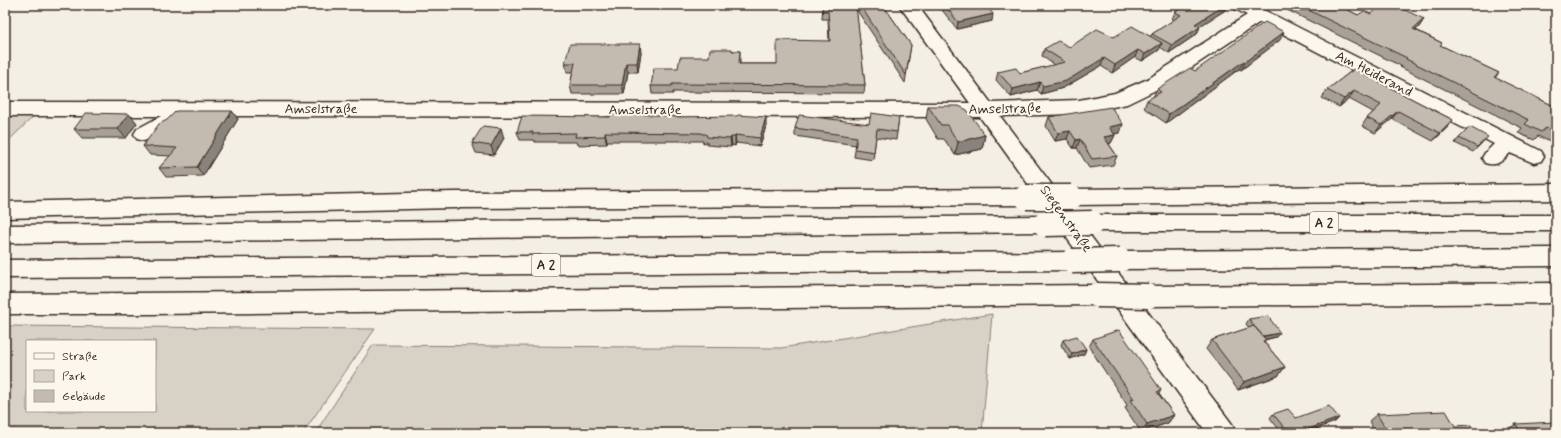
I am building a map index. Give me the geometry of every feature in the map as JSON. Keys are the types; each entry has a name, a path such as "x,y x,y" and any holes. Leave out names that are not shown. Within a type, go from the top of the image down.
{"main road":[{"name":"Siegenstraße","path":"908,5 1223,433"},
{"name":"Am Heiderand","path":"1241,5 1534,156"},
{"name":"Amselstraße","path":"5,109 986,110 1079,107 1120,99 1155,84 1259,15"},
{"path":"144,134 165,123 179,110"},
{"path":"1492,158 1508,143"},
{"path":"5,210 454,200 1026,198 1556,192"},
{"name":"A 2","path":"5,234 1092,223 1556,223"},
{"name":"A 2","path":"5,269 1556,257"},
{"path":"5,304 1097,295 1148,296 1556,293"}],"green space":[{"path":"5,116 34,116 5,144"},
{"path":"992,314 982,433 315,433 373,345 781,348"},
{"path":"5,326 375,329 303,433 5,433"}],"building":[{"path":"823,5 856,5 865,85 672,84 672,86 651,86 654,68 678,68 680,57 709,57 710,49 732,49 732,51 740,51 739,64 777,64 777,40 830,41 828,11 822,11"},
{"path":"860,5 883,5 911,45 906,75"},
{"path":"945,5 986,5 993,14 958,22"},
{"path":"1186,5 1225,5 1195,24 1200,27 1172,45 1152,34 1181,15 1175,12"},
{"path":"1298,5 1338,5 1358,15 1364,11 1371,14 1382,5 1394,5 1424,19 1413,29 1442,43 1440,45 1499,73 1494,77 1556,107 1556,133 1546,128 1541,132 1525,124 1529,120"},
{"path":"1265,22 1284,32 1245,62 1244,61 1169,114 1147,100 1161,92 1157,89 1190,68 1195,71"},
{"path":"1132,26 1162,43 1145,54 1138,50 1115,65 1104,58 1066,81 1043,86 1040,82 1013,89 998,72 1016,68 1020,73 1065,62 1044,49 1058,41 1070,47 1097,29 1114,37"},
{"path":"570,44 640,44 637,63 626,63 622,85 570,85 575,63 565,63"},
{"path":"1354,69 1453,120 1440,133 1398,111 1381,125 1367,118 1381,105 1354,91 1344,99 1327,90"},
{"path":"928,106 959,106 967,110 985,135 958,142 947,125 941,125"},
{"path":"1111,107 1123,124 1109,127 1115,135 1104,137 1117,156 1092,159 1080,139 1076,140 1070,131 1058,133 1049,117"},
{"path":"176,111 232,111 197,167 159,168 177,148 143,146 159,124 167,120"},
{"path":"611,112 635,112 635,114 674,117 738,115 766,117 760,138 735,135 735,137 731,137 730,139 707,137 706,134 702,133 605,132 605,136 575,137 576,133 532,134 533,132 517,132 522,116 610,117"},
{"path":"86,113 129,114 118,129 74,129"},
{"path":"871,113 899,117 897,132 877,129 874,152 855,149 857,137 795,128 799,115 869,124"},
{"path":"483,126 501,128 491,146 472,143"},
{"path":"1470,127 1488,137 1477,147 1459,138"},
{"path":"1268,316 1280,333 1263,336 1249,319"},
{"path":"1254,326 1266,340 1263,341 1285,367 1244,382 1212,340"},
{"path":"1119,330 1161,390 1157,392 1174,415 1147,424 1131,400 1134,399 1093,339"},
{"path":"1077,336 1086,349 1072,354 1063,340"},
{"path":"1329,406 1339,418 1297,433 1289,433 1273,414 1288,409 1296,418"},
{"path":"1446,411 1455,426 1471,425 1475,432 1520,431 1516,424 1556,422 1556,433 1388,433 1377,414"},
{"path":"1157,429 1160,433 1146,433"}]}
